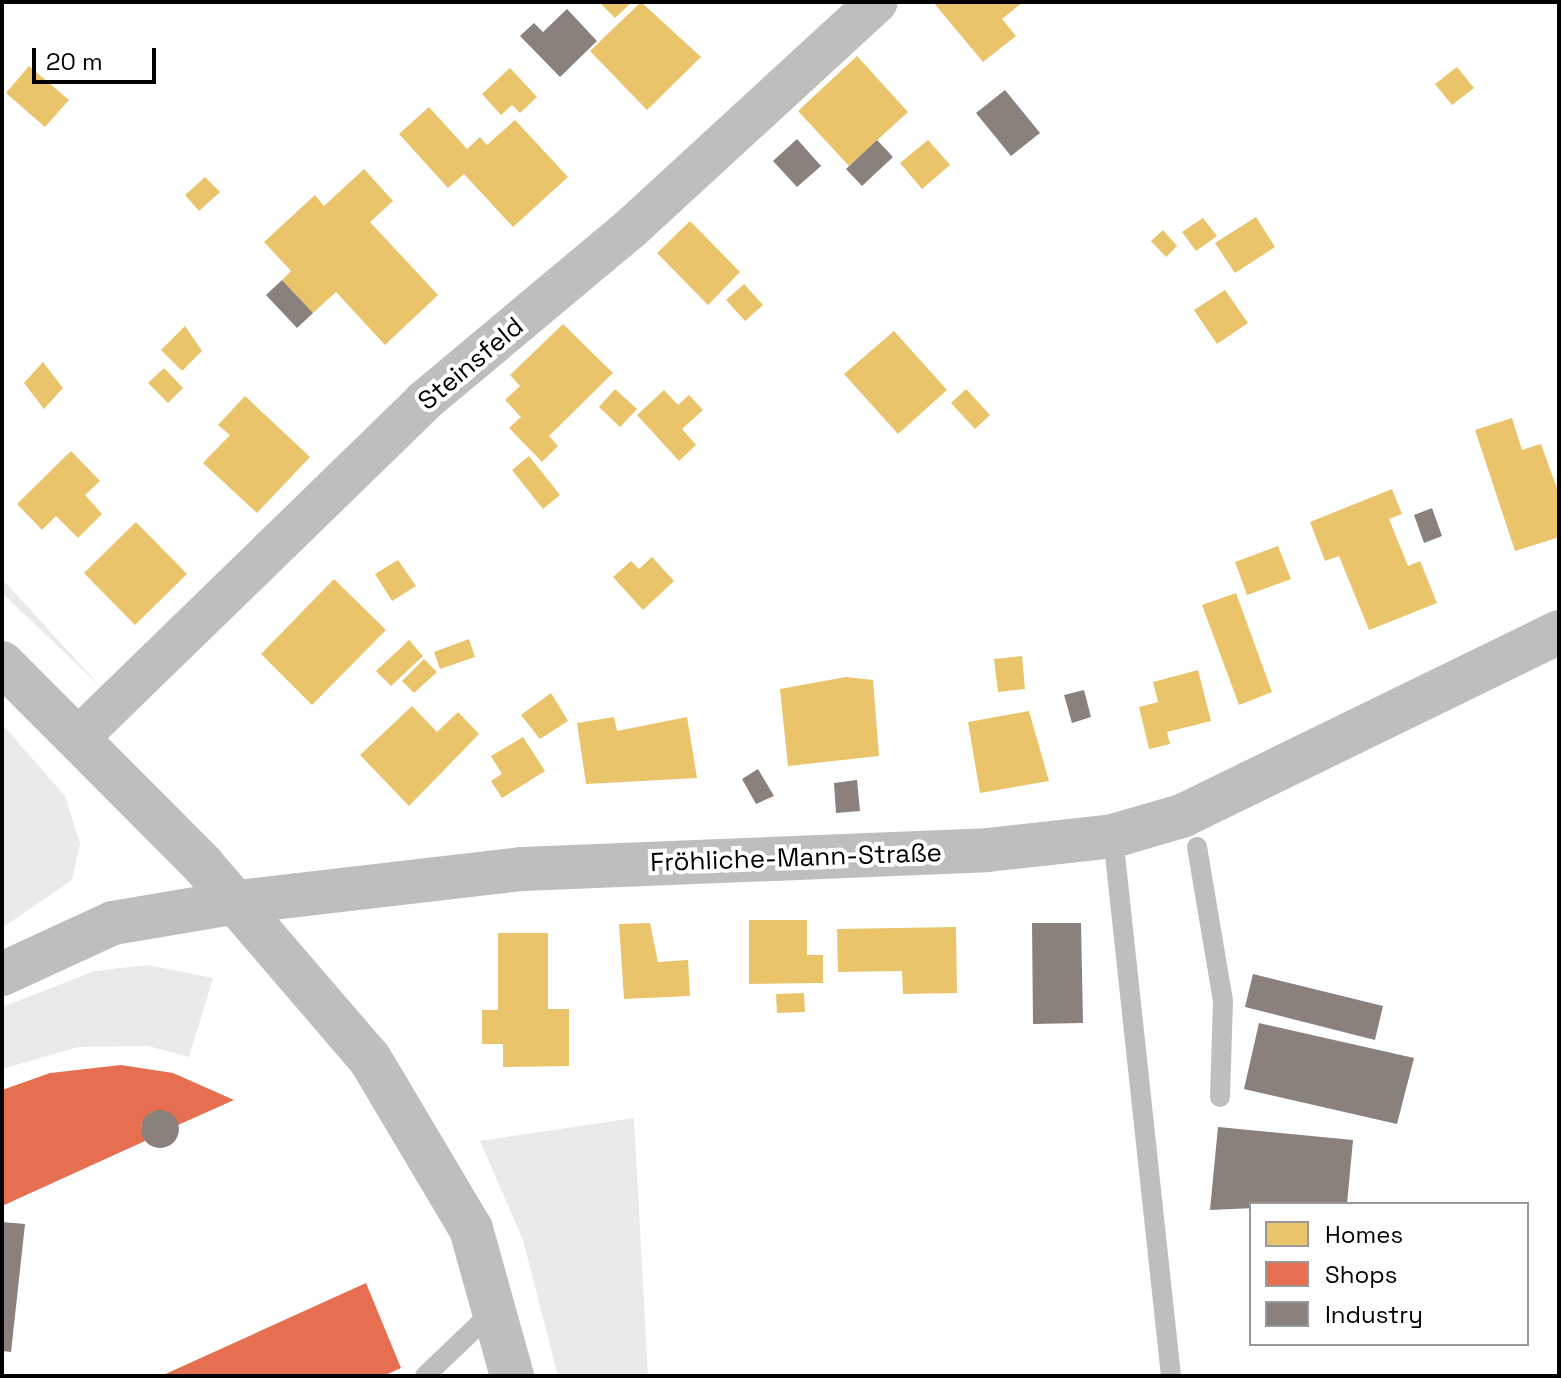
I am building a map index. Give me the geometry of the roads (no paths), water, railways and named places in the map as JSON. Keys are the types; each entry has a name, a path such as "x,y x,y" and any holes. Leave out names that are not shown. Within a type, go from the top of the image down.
{"street":[{"name":"Steinsfeld","path":"77,739 423,402 630,229 877,2"},
{"name":"Fröhliche-Mann-Straße","path":"2,974 113,923 237,902 522,869 987,850 1113,836 1182,816 1559,632"},
{"path":"2,663 237,902 370,1059 427,1147 471,1229 512,1376"}],"lane":[{"path":"1113,836 1171,1376"},
{"path":"1197,847 1223,1001 1220,1097"},
{"path":"425,1376 495,1309"}]}
